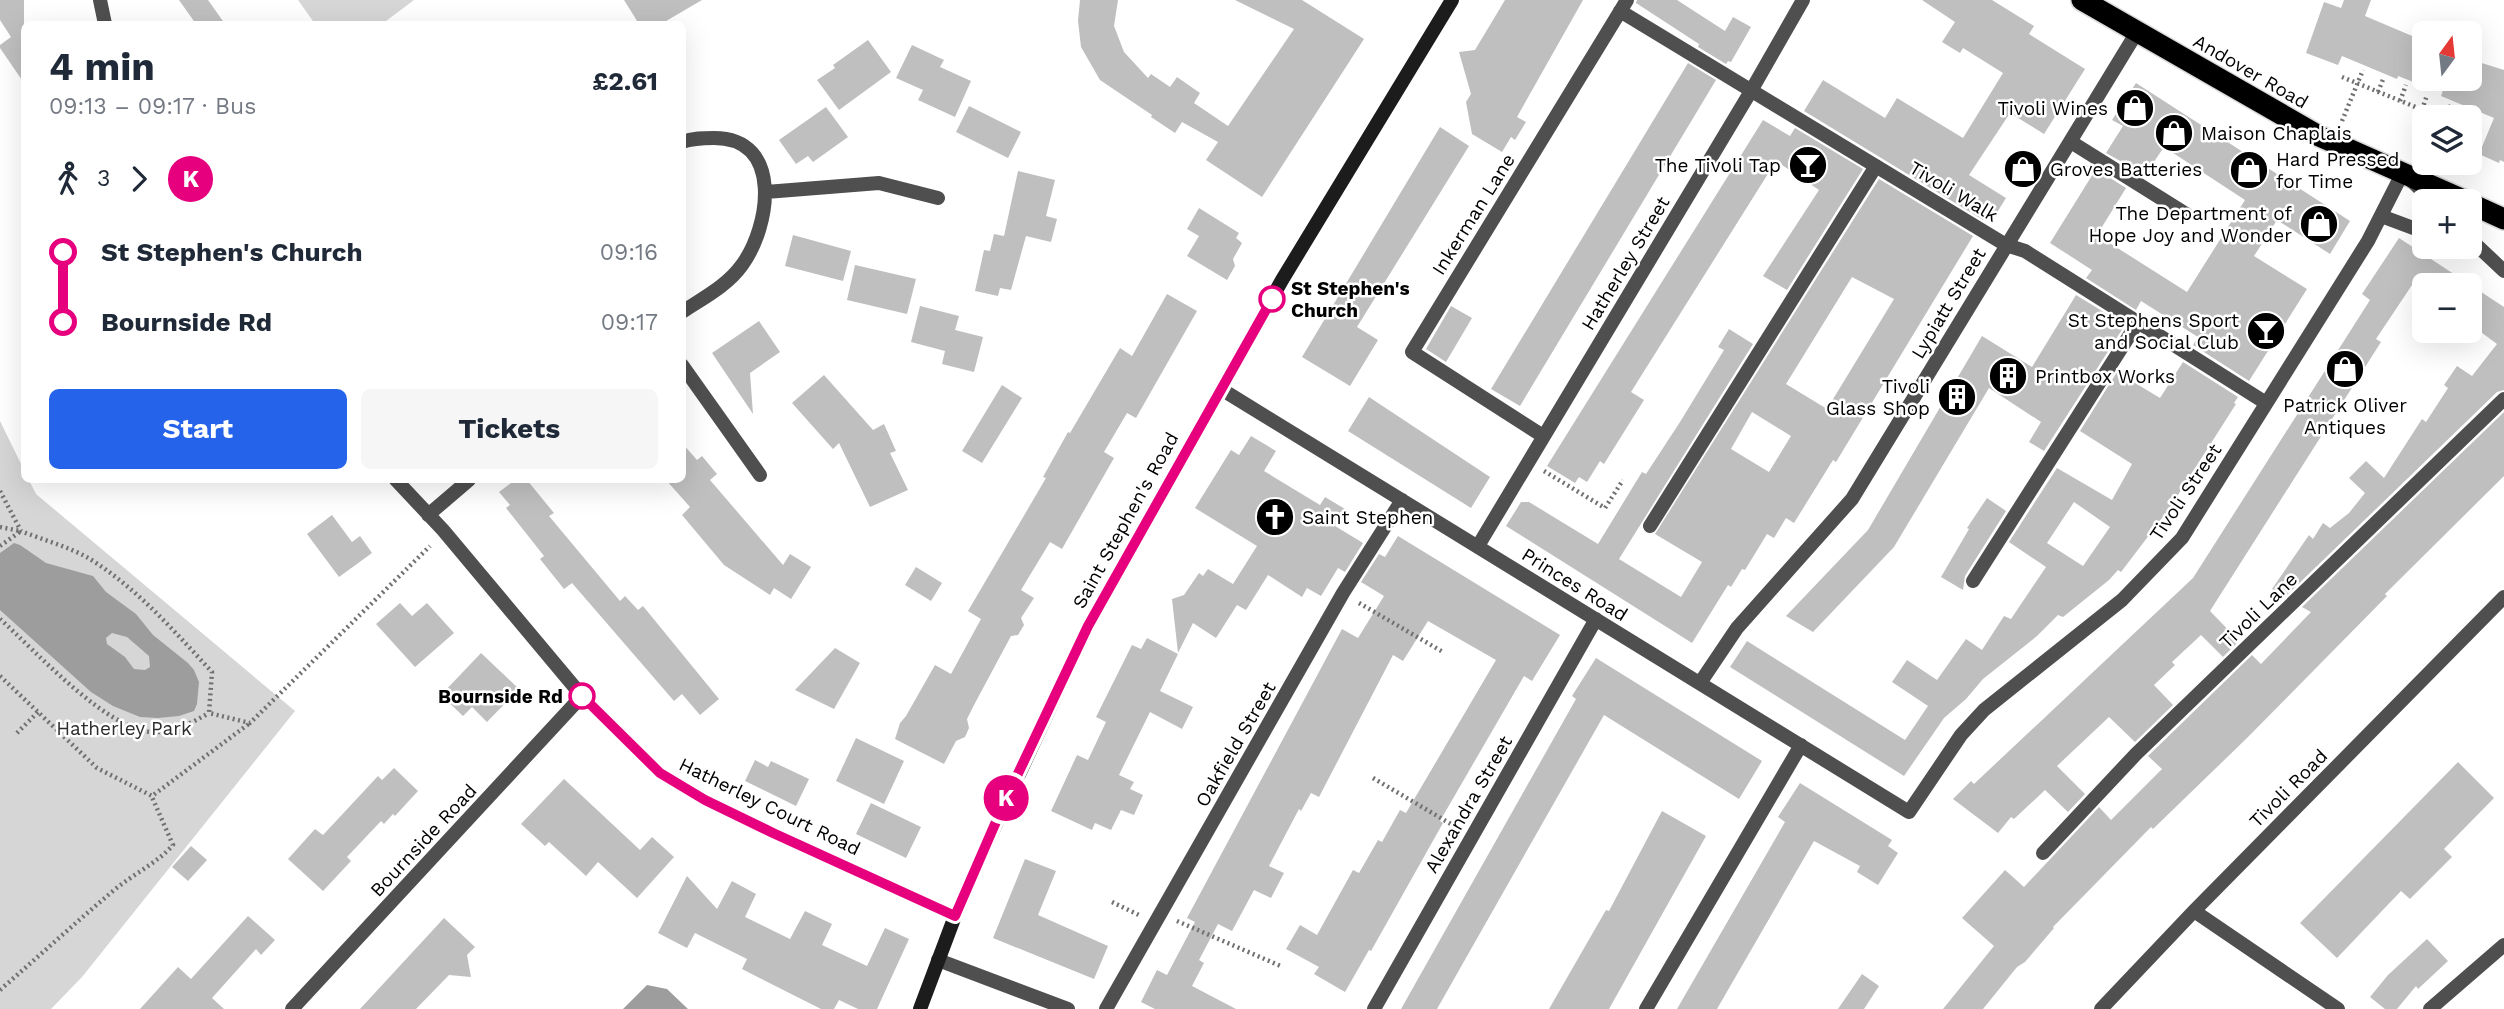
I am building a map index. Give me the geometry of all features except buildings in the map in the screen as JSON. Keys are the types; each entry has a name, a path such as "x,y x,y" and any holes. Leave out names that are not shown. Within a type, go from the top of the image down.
{"highway":[{"name":"Andover Road","path":"2082,0 2332,143 2439,189"},
{"name":"Andover Road","path":"2482,209 2504,219"}],"street":[{"path":"100,0 104,21"},
{"name":"Saint Stephen's Road","path":"920,1009 955,916 1005,801 1088,626 1282,280 1452,0"},
{"name":"Hatherley Street","path":"1478,546 1803,0"},
{"name":"Tivoli Walk","path":"1624,6 1751,91 2006,245 2025,250 2266,403"},
{"name":"Inkerman Lane","path":"1543,436 1412,352 1624,6"},
{"name":"Lypiatt Street","path":"1700,683 1737,628 1852,499 2137,32"},
{"path":"686,141 694,138 724,138 736,141 755,156 761,167 766,192 759,230 742,266 729,281 686,309"},
{"path":"2071,142 2186,214"},
{"path":"1650,526 1876,166"},
{"name":"Andover Road","path":"2403,172 2420,189"},
{"name":"Tivoli Street","path":"1909,812 1961,735 1984,710 2122,600 2182,538 2381,216 2403,172"},
{"path":"766,192 879,183 938,198"},
{"path":"2381,216 2412,228"},
{"path":"2482,250 2504,271"},
{"path":"1973,582 2138,322"},
{"path":"686,371 760,475"},
{"name":"Princes Road","path":"1221,388 1909,812"},
{"name":"Tivoli Lane","path":"2043,852 2136,754 2504,399"},
{"name":"Hatherley Court Road","path":"399,483 443,530 582,696 660,773 705,800 773,833 955,916"},
{"path":"428,515 465,483"},
{"name":"Oakfield Street","path":"1106,1009 1343,593 1402,500"},
{"name":"Tivoli Road","path":"2101,1009 2504,597"},
{"name":"Alexandra Street","path":"1374,1009 1596,619"},
{"name":"Bournside Road","path":"292,1009 582,696"},
{"path":"1646,1009 1801,745"},
{"path":"2194,911 2338,1009"},
{"path":"2430,1009 2504,945"},
{"path":"938,960 1068,1009"}],"path":[{"path":"2332,143 2363,70"},
{"path":"2378,92 2384,77"},
{"path":"2342,78 2412,106"},
{"path":"2400,101 2406,85"},
{"path":"2424,105 2427,95"},
{"path":"1528,461 1605,508 1623,480"},
{"path":"0,491 21,531"},
{"path":"0,527 21,531 88,558 136,591 212,672 209,713"},
{"path":"152,796 250,723 429,548 443,530"},
{"path":"0,546 21,531"},
{"path":"1343,593 1443,652"},
{"path":"0,619 75,688 104,712 134,730 158,733 182,727 209,713 250,723"},
{"path":"0,676 97,768 152,796 173,845 160,859 115,889 0,990"},
{"path":"17,733 38,712"},
{"path":"1373,778 1472,837"},
{"path":"1112,902 1134,912"},
{"path":"1160,915 1195,927 1283,967"}],"green space":[{"path":"298,0 414,0 386,21 313,21"},
{"name":"Hatherley Park","path":"0,421 21,464 21,483 30,483 36,494 295,711 82,977 51,1009 0,1009"}],"shaded area":[{"path":"14,543 46,563 93,576 106,592 136,614 153,635 194,670 199,682 194,711 179,716 140,717 113,706 91,692 0,610 0,553","holes":["112,633 127,637 149,656 150,667 145,670 134,669 125,657 107,644 106,638"]},
{"path":"647,985 667,989 688,1009 623,1009"}],"bus line":[{"name":"K","path":"582,696 660,773 705,800 955,916 1005,801 1088,626 1272,299"}],"place":[{"name":"Tivoli Wines","path":"2135,108"},
{"name":"Maison Chaplais","path":"2174,133"},
{"name":"The Tivoli Tap","path":"1808,165"},
{"name":"Groves Batteries","path":"2023,169"},
{"name":"Hard Pressed for Time","path":"2249,170"},
{"name":"The Department of Hope Joy and Wonder","path":"2319,224"},
{"name":"St Stephen's Church","path":"1272,299"},
{"name":"St Stephens Sport and Social Club","path":"2266,331"},
{"name":"Patrick Oliver Antiques","path":"2345,369"},
{"name":"Printbox Works","path":"2008,376"},
{"name":"Tivoli Glass Shop","path":"1957,397"},
{"name":"Saint Stephen","path":"1275,517"},
{"name":"Bournside Rd","path":"582,696"}]}
